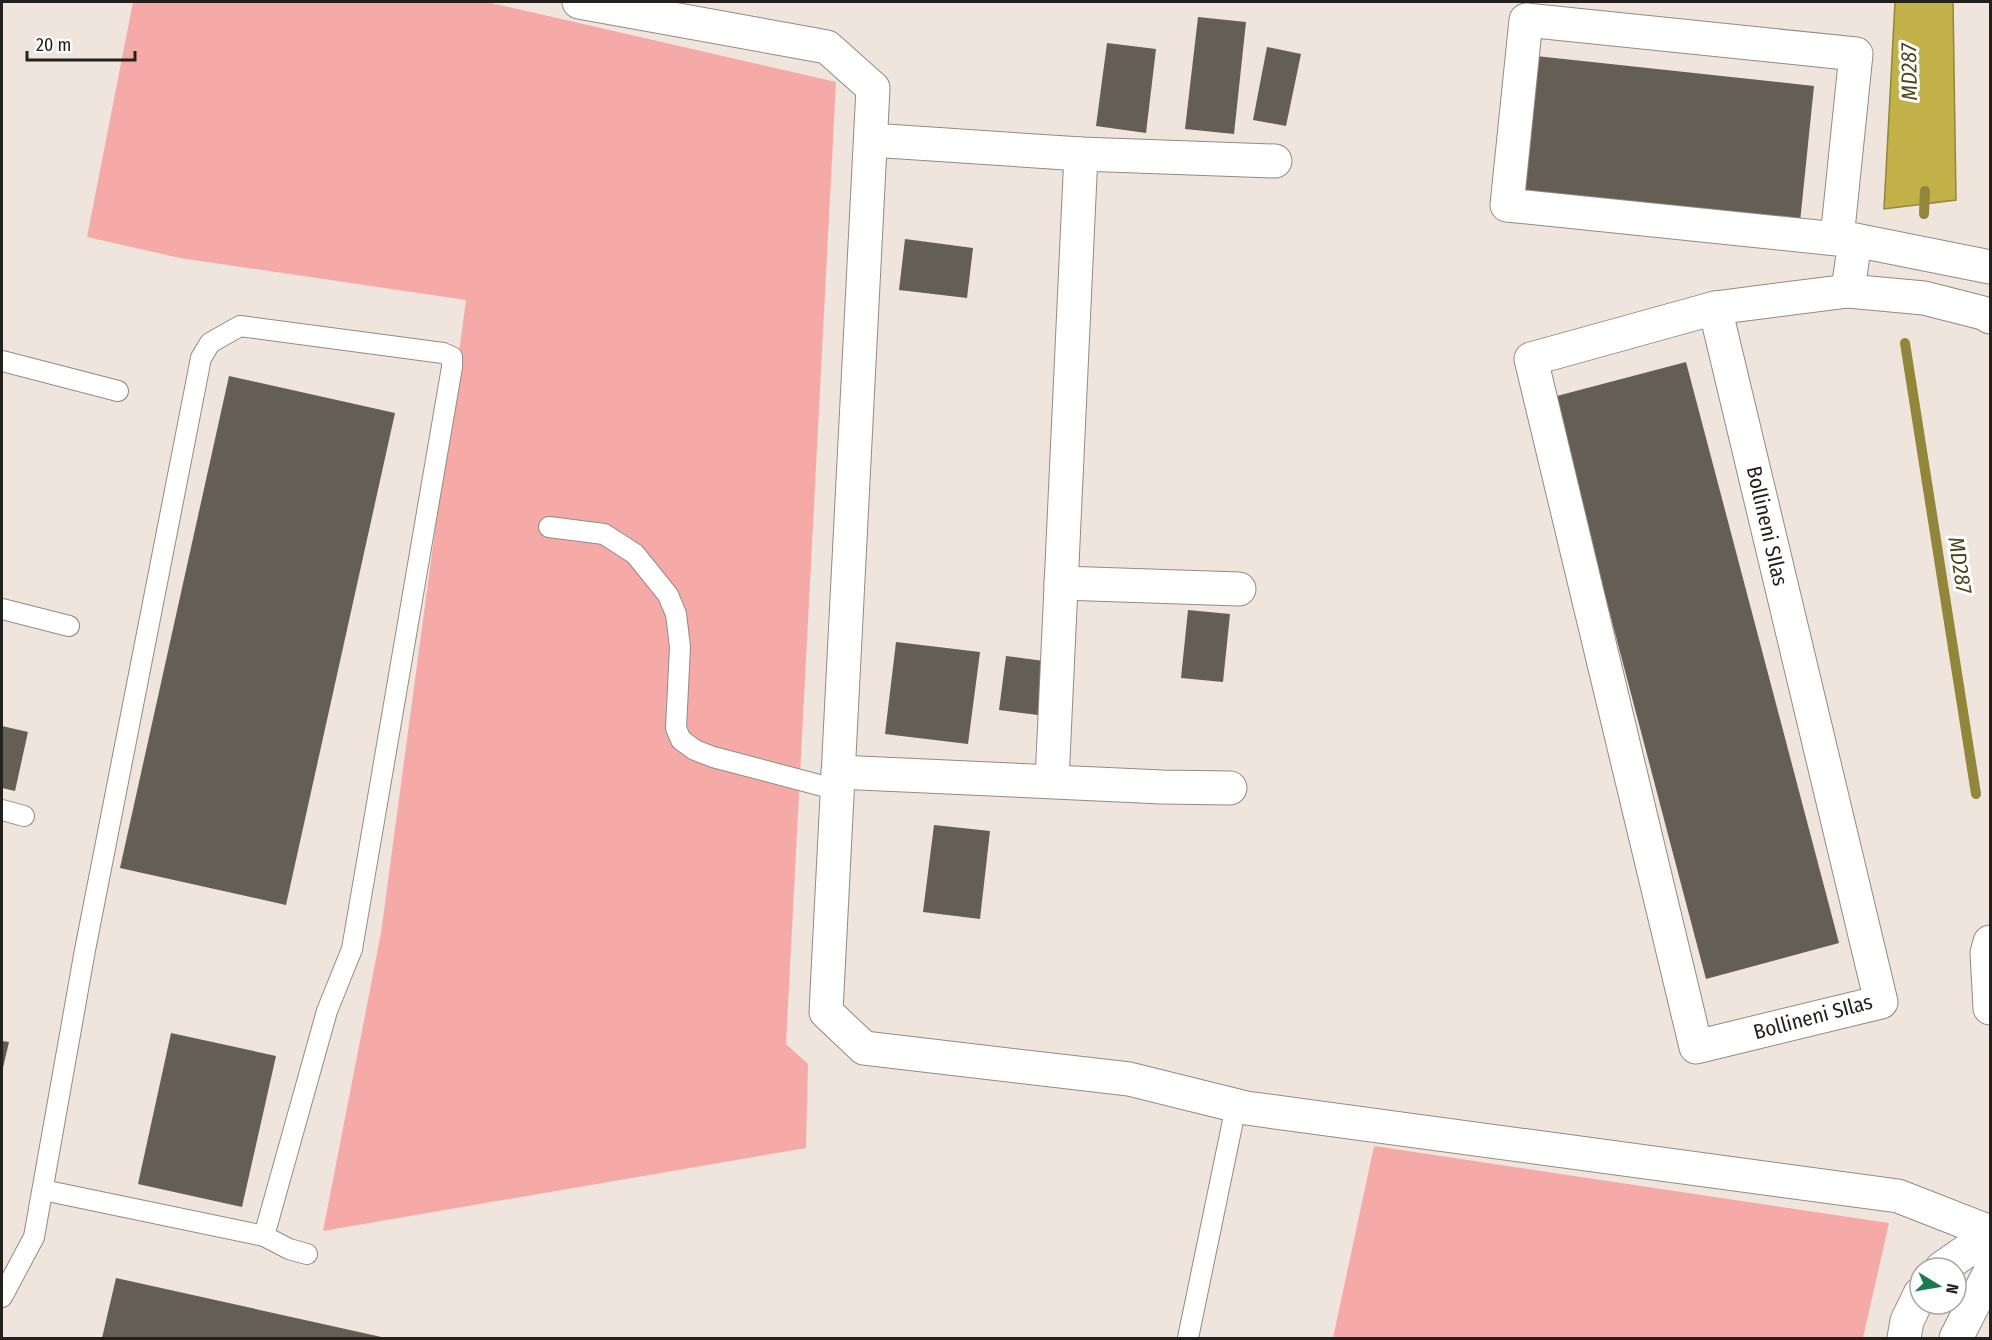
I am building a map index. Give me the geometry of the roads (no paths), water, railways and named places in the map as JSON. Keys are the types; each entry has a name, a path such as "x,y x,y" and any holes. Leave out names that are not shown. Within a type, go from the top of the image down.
{"street":[{"path":"579,2 618,5 827,47 873,88 826,1012 864,1048 1129,1079 1236,1106 1898,1196 1990,1232"},
{"path":"1848,291 1846,240 1856,54 1526,21 1507,204 1846,240 1990,267"},
{"path":"871,140 1081,154 1275,161"},
{"path":"1052,781 1081,154"},
{"path":"1715,308 1848,291 1924,298 1983,313 1990,317"},
{"name":"Bollineni SIlas","path":"1715,308 1881,1002 1696,1047 1531,359 1715,308"},
{"path":"1061,583 1239,589"},
{"path":"838,781 1052,781 1230,788"},
{"path":"1990,942 1987,953 1990,1008"},
{"path":"1959,1256 1990,1243"},
{"path":"1956,1338 1990,1272"},
{"path":"1904,1338 1909,1316"}],"lane":[{"path":"2,1298 34,1237 85,950 201,358 210,343 240,326 443,352 452,357 352,950 327,1011 264,1236"},
{"path":"2,361 118,391"},
{"path":"549,527 604,534 619,542 635,554 668,595 676,614 680,647 676,728 681,740 712,758 838,781"},
{"path":"2,609 69,626"},
{"path":"2,810 24,816"},
{"path":"1188,1338 1236,1106"},
{"path":"43,1190 264,1236 289,1249 307,1254"}],"water":[{"path":"1895,2 1953,2 1956,200 1884,209"}],"waterway":[{"name":"MD287","path":"1924,214 1925,191"},
{"name":"MD287","path":"1905,343 1976,794"}]}
